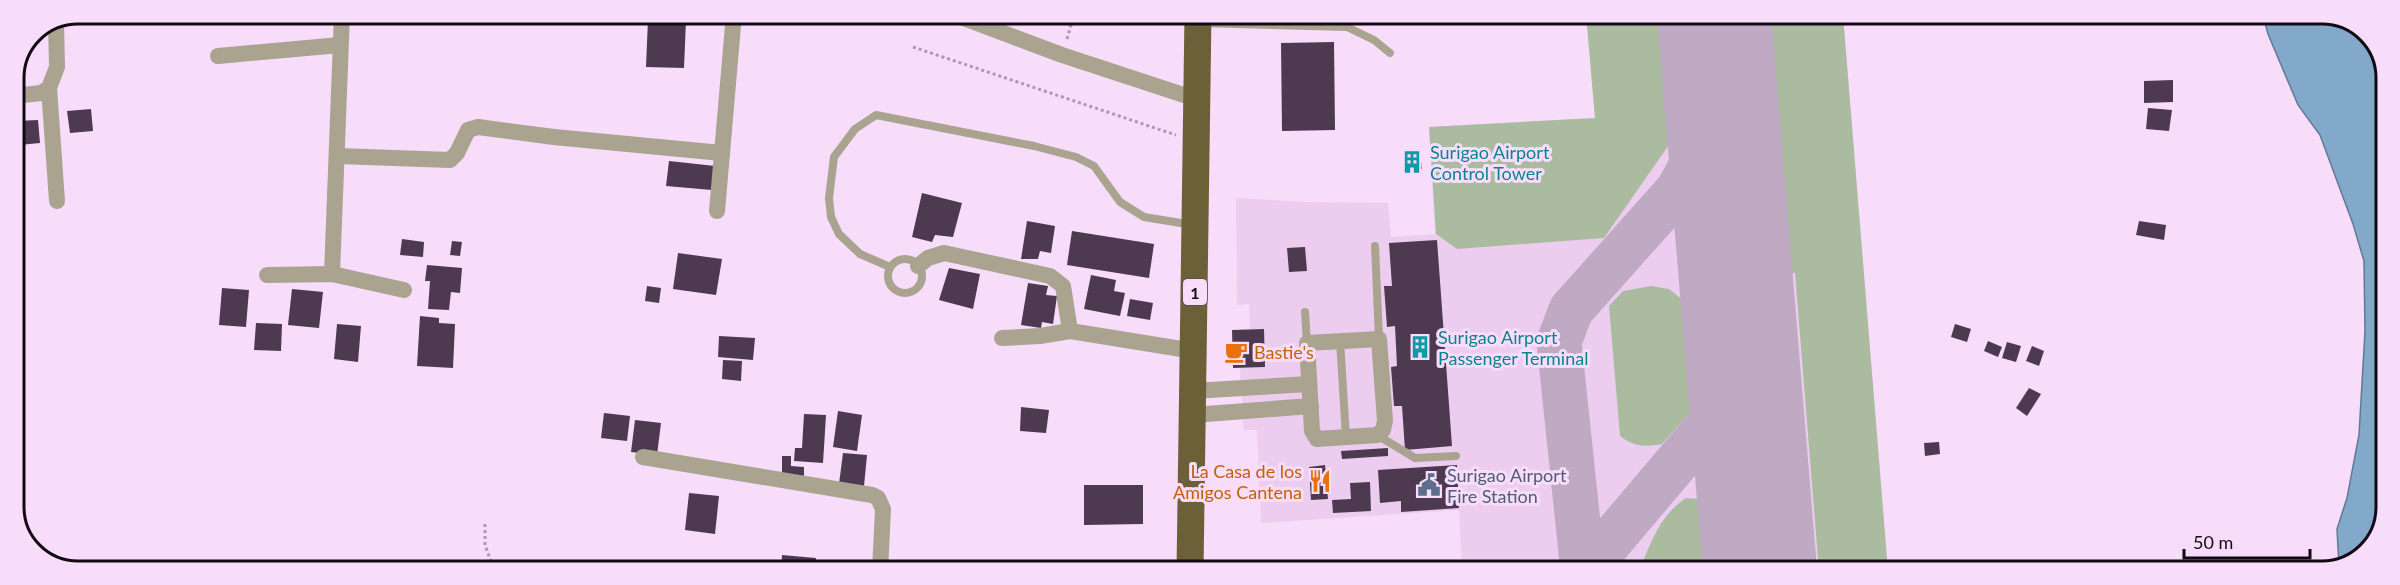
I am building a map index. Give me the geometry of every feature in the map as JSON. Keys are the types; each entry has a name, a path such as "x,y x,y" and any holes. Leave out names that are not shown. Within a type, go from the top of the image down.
{"highway":[{"name":"1","path":"1190,561 1198,24"}],"street":[{"path":"332,274 341,24"},
{"path":"717,211 733,24"},
{"path":"980,24 1062,55 1197,99"},
{"path":"56,28 57,67 49,88 57,201"},
{"path":"218,56 340,45"},
{"path":"24,95 41,93 49,88"},
{"path":"338,156 450,160 457,153 468,130 478,127 554,137 722,153"},
{"path":"918,266 928,258 944,253 1050,276 1063,286 1070,331"},
{"path":"267,275 332,274 404,290"},
{"path":"1002,338 1040,336 1070,331 1194,351"},
{"path":"1378,339 1385,421 1383,430 1377,435 1317,439 1312,431 1307,343 1378,339"},
{"path":"1193,403 1310,384"},
{"path":"1193,403 1311,406"},
{"path":"642,457 872,495 878,498 883,509 880,561"}],"lane":[{"path":"1291,24 1347,27 1374,40 1390,52"},
{"path":"890,267 860,255 838,234 831,217 829,198 834,157 855,129 876,115 1034,146 1076,157 1094,166 1120,202 1144,217 1196,226"},
{"path":"1375,246 1378,339"},
{"path":"898,260 909,260 918,266 922,276 921,282 918,287 909,292 897,291 888,278 890,267 898,260"},
{"path":"1305,312 1307,343"},
{"path":"1340,341 1346,437"},
{"path":"1377,435 1415,458 1456,456"}],"path":[{"path":"1062,55 1071,24"},
{"path":"914,47 1197,142"},
{"path":"485,524 485,545 491,561"}],"shaded area":[{"path":"1587,24 1844,24 1887,561 1462,561 1459,510 1261,523 1257,430 1244,430 1240,368 1265,367 1264,329 1250,329 1249,304 1237,305 1236,198 1388,203 1391,237 1435,234 1429,127 1595,118"}],"green space":[{"path":"1587,24 1659,24 1662,66 1679,65 1682,96 1667,98 1671,142 1604,238 1457,249 1436,234 1429,127 1595,118"},
{"path":"1771,24 1844,24 1887,561 1818,561 1795,273 1775,274 1757,56 1774,54"},
{"path":"1651,286 1669,289 1684,301 1693,409 1662,444 1645,446 1630,442 1620,436 1609,306 1623,291"},
{"path":"1686,498 1700,499 1705,561 1643,561 1662,522"}],"water":[{"path":"2265,24 2322,24 2340,27 2363,42 2372,57 2376,74 2376,507 2372,528 2363,543 2349,554 2339,558 2337,529 2347,498 2359,435 2365,331 2364,261 2353,224 2320,135 2298,105"}],"building":[{"path":"648,24 686,24 684,68 646,67"},
{"path":"1334,42 1335,130 1282,131 1281,43"},
{"path":"2173,80 2173,102 2144,103 2144,81"},
{"path":"2148,108 2172,110 2169,131 2146,129"},
{"path":"91,109 93,131 70,133 67,111"},
{"path":"38,120 40,143 24,145 24,121"},
{"name":"Surigao Airport Control Tower","path":"1420,153 1422,169 1405,171 1403,156"},
{"path":"669,161 715,166 712,190 666,186"},
{"path":"922,193 962,203 953,237 935,235 932,242 912,237"},
{"path":"1027,221 1055,226 1051,253 1040,251 1038,259 1021,259"},
{"path":"2139,221 2166,225 2164,240 2136,235"},
{"path":"1072,231 1154,244 1149,278 1067,265"},
{"path":"402,239 424,242 423,257 400,255"},
{"name":"Surigao Airport Passenger Terminal","path":"1437,240 1452,446 1405,450 1402,406 1394,406 1391,367 1397,366 1395,326 1387,327 1384,286 1392,286 1389,243"},
{"path":"452,241 462,242 460,256 450,255"},
{"path":"1305,247 1307,271 1289,272 1287,248"},
{"path":"678,253 722,259 716,295 673,289"},
{"path":"427,265 462,268 460,293 451,292 449,310 428,309 430,281 425,281"},
{"path":"949,268 980,274 973,309 939,300"},
{"path":"1091,275 1116,280 1114,291 1125,293 1120,316 1084,309"},
{"path":"1028,283 1048,286 1046,295 1057,296 1053,324 1042,322 1041,328 1021,325"},
{"path":"647,286 661,288 659,303 645,301"},
{"path":"222,288 249,290 246,327 219,325"},
{"path":"292,289 323,292 319,328 288,325"},
{"path":"1130,299 1153,303 1150,320 1127,316"},
{"path":"420,316 439,318 439,323 455,324 453,368 417,366"},
{"path":"256,323 282,324 281,351 254,350"},
{"path":"337,324 361,326 358,362 334,359"},
{"path":"1955,324 1971,329 1967,342 1951,337"},
{"path":"1264,329 1265,367 1233,368 1232,330"},
{"path":"719,336 755,338 753,360 718,357"},
{"path":"1988,341 2002,347 1998,357 1984,351"},
{"path":"2007,342 2021,346 2016,362 2002,358"},
{"path":"2032,346 2044,351 2039,366 2026,361"},
{"path":"723,360 742,361 741,381 722,379"},
{"path":"2029,388 2041,394 2027,416 2016,408"},
{"path":"1021,407 1049,410 1046,433 1020,431"},
{"path":"838,411 862,415 857,451 833,447"},
{"path":"604,413 630,416 627,441 601,438"},
{"path":"804,414 826,415 823,463 794,461 795,448 802,448"},
{"path":"635,420 661,423 657,455 631,452"},
{"path":"1939,442 1940,454 1925,456 1924,443"},
{"path":"1388,448 1388,456 1342,459 1341,451"},
{"path":"843,453 867,455 864,486 839,484"},
{"path":"782,456 791,456 791,466 804,467 804,480 782,477"},
{"path":"1325,465 1328,499 1311,500 1309,467"},
{"name":"Surigao Airport Fire Station","path":"1457,465 1459,508 1401,512 1401,501 1380,503 1378,470"},
{"path":"1370,482 1371,511 1333,513 1332,500 1351,499 1350,483"},
{"path":"1084,485 1143,485 1143,524 1084,525"},
{"path":"689,493 719,496 715,534 685,530"},
{"path":"782,555 816,558 816,561 782,561"}],"taxiway":[{"path":"1582,561 1559,342 1571,310 1678,190 1707,137 1721,97"},
{"path":"1593,561 1744,383"}],"runway":[{"path":"1715,24 1759,561"}],"place":[{"name":"Surigao Airport Control Tower","path":"1412,162"},
{"name":"Surigao Airport Passenger Terminal","path":"1420,347"},
{"name":"Bastie's","path":"1236,352"},
{"name":"La Casa de los Amigos Cantena","path":"1320,481"},
{"name":"Surigao Airport Fire Station","path":"1429,485"}]}
